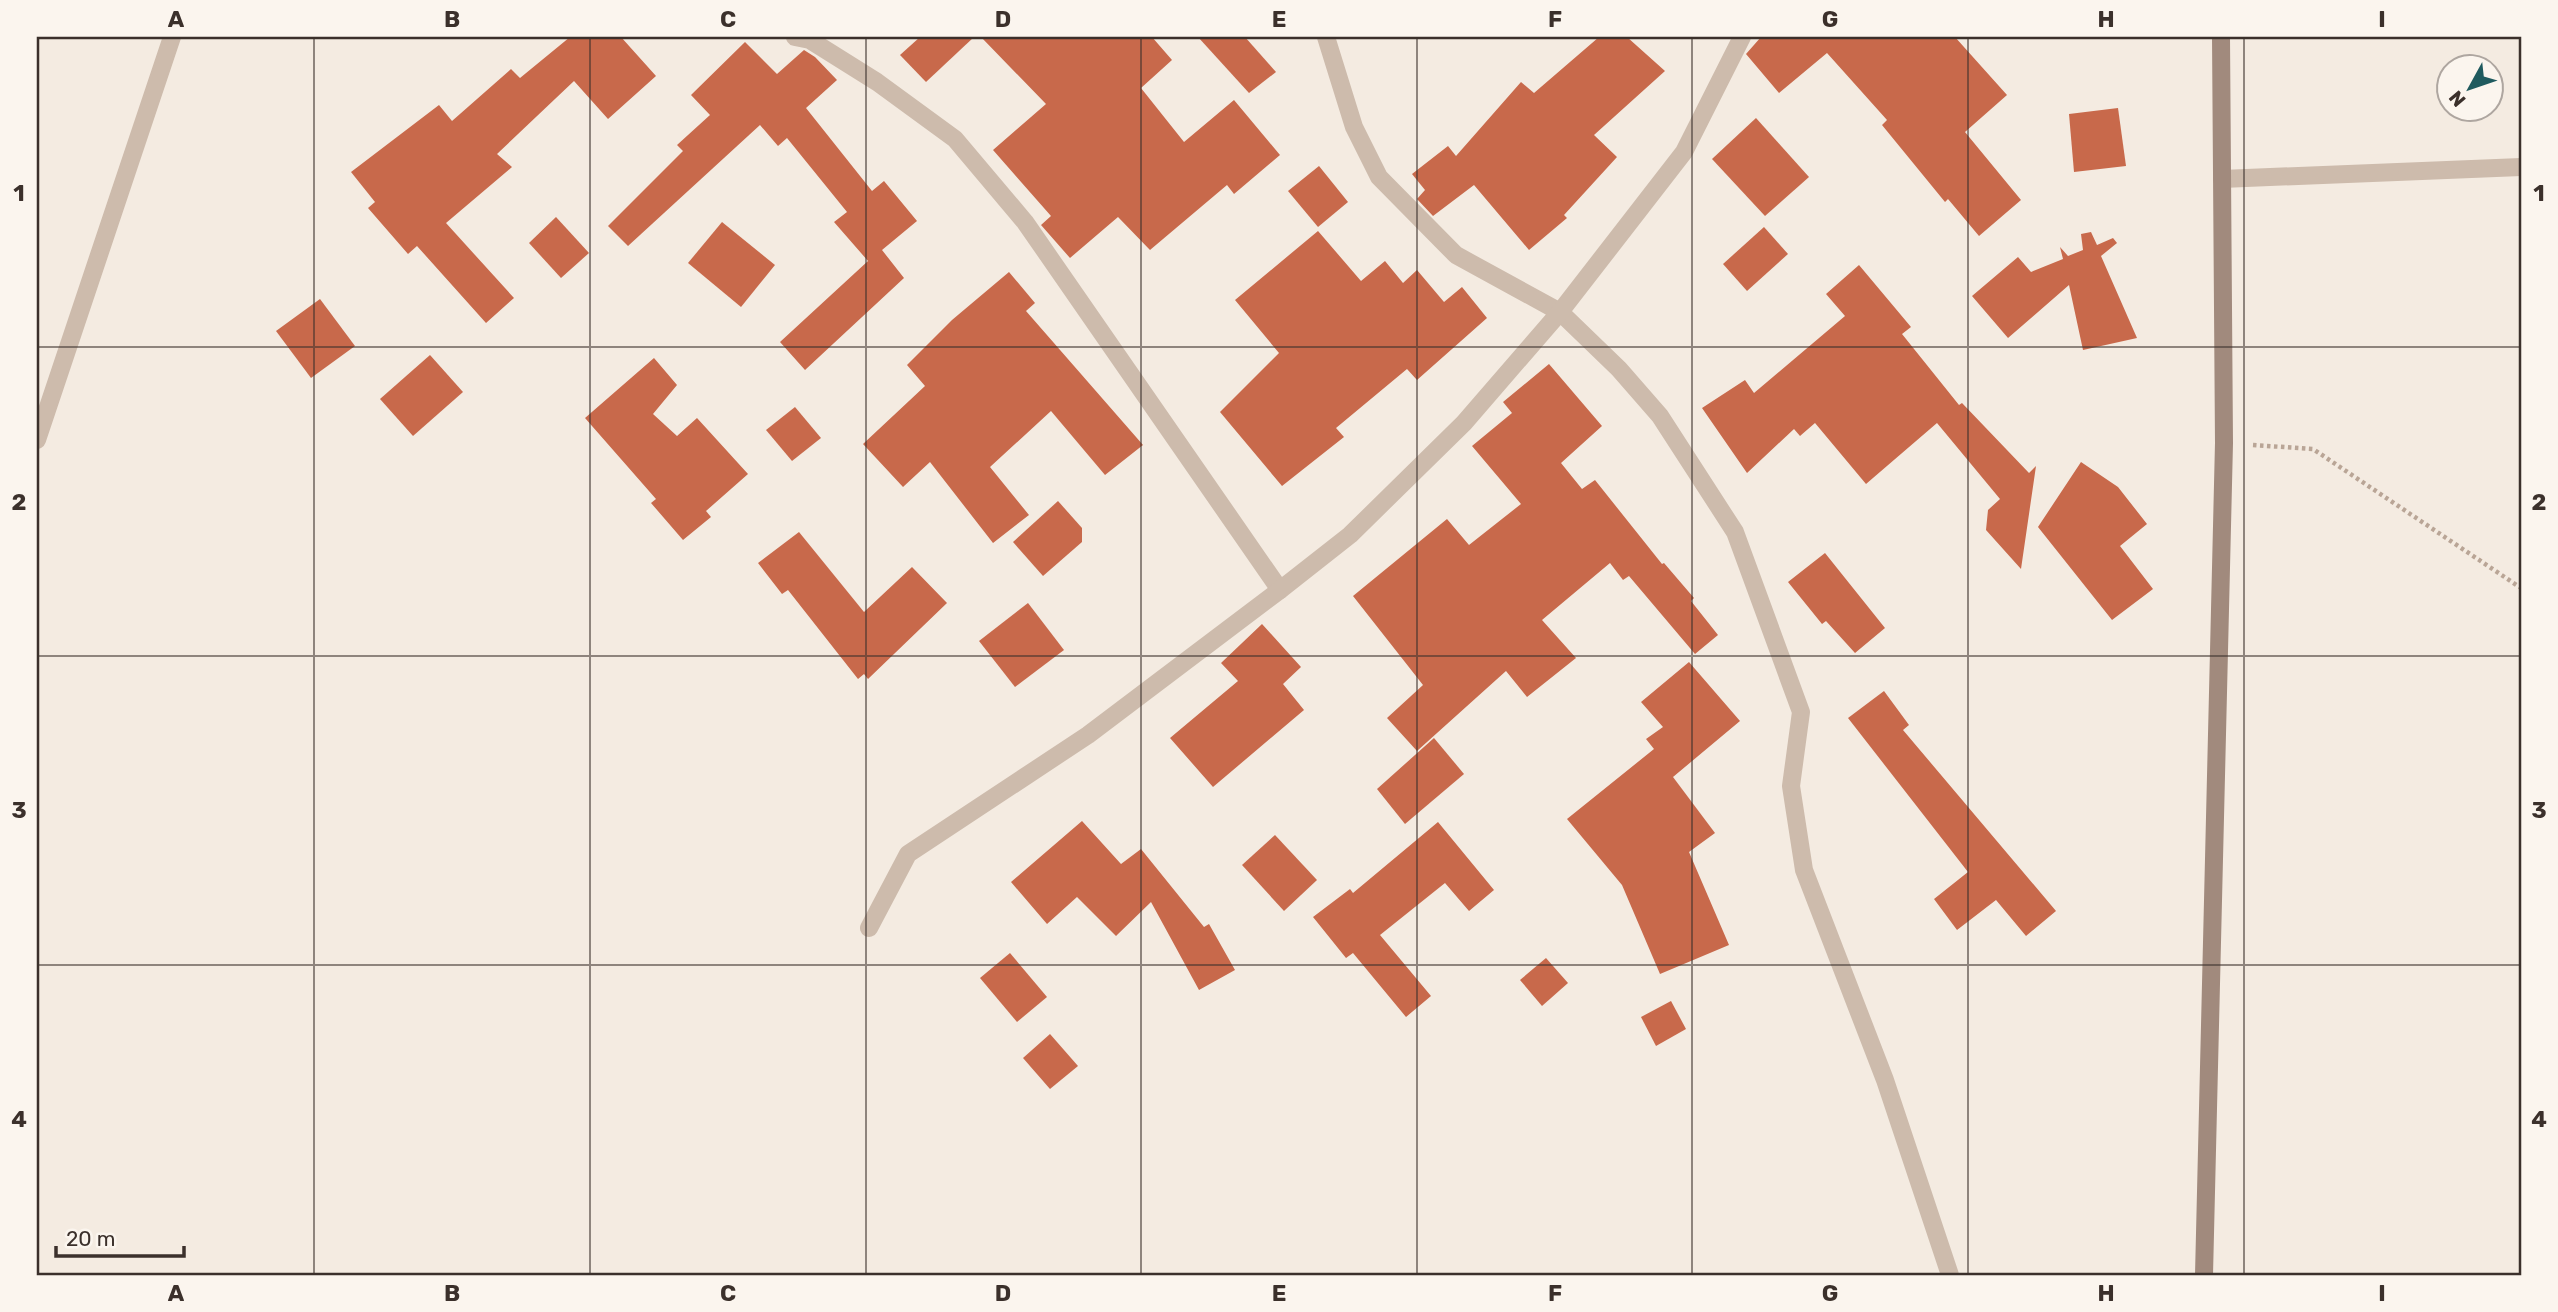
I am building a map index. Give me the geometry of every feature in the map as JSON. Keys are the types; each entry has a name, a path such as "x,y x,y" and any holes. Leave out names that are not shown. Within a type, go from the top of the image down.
{"street":[{"path":"37,440 172,37"},
{"path":"795,37 810,40 877,82 955,139 1025,222 1280,590"},
{"path":"1326,37 1354,127 1379,177 1456,255 1560,312 1619,369 1660,415 1735,532 1801,712 1791,786 1804,870 1885,1080 1950,1275"},
{"path":"869,928 908,854 1088,735 1280,590 1350,535 1454,432 1560,312 1684,152 1742,37"},
{"path":"2204,1275 2224,443 2221,37"},
{"path":"2222,179 2521,167"}],"path":[{"path":"2224,443 2313,449 2521,588"}],"building":[{"path":"570,37 621,37 656,76 608,119 574,81 497,154 512,167 446,223 514,298 486,323 417,246 408,254 368,208 375,202 351,172 439,105 452,121 511,69 520,78"},
{"path":"920,37 974,37 926,82 900,55"},
{"path":"981,37 1152,37 1172,60 1141,88 1184,142 1234,100 1280,155 1234,194 1227,185 1150,250 1118,217 1070,258 1041,225 1051,216 993,150 1046,104"},
{"path":"1198,37 1245,37 1276,72 1249,93"},
{"path":"1599,37 1627,37 1665,71 1594,135 1617,157 1564,215 1567,218 1529,250 1474,185 1433,216 1417,199 1425,190 1412,174 1448,146 1456,156 1521,82 1534,93"},
{"path":"1761,37 1955,37 2007,95 1965,132 2021,200 1979,236 1948,199 1945,202 1882,125 1887,120 1827,53 1779,93 1746,54"},
{"path":"745,42 777,74 804,50 815,57 837,80 806,108 872,191 884,181 917,221 882,250 904,278 805,370 780,342 868,261 834,222 847,212 787,138 778,146 760,125 628,246 608,226 683,151 677,145 710,115 691,95"},
{"path":"2118,108 2126,166 2074,172 2069,114"},
{"path":"1756,118 1809,177 1765,216 1712,159"},
{"path":"1319,166 1348,202 1318,227 1288,191"},
{"path":"556,217 589,253 561,278 529,243"},
{"path":"722,222 775,265 741,307 688,263"},
{"path":"1764,227 1788,254 1747,291 1723,264"},
{"path":"1318,231 1361,281 1385,261 1403,283 1417,270 1444,302 1462,287 1487,318 1417,380 1407,369 1336,428 1344,437 1282,486 1220,412 1279,353 1235,300"},
{"path":"2091,232 2097,245 2113,238 2117,243 2101,256 2137,338 2083,350 2069,285 2008,338 1972,296 2018,257 2031,272 2063,259 2060,247 2068,256 2083,250 2081,234"},
{"path":"1859,265 1911,327 1902,334 1959,405 1962,403 2029,473 2036,466 2021,569 1986,530 1988,510 2000,499 1937,423 1866,484 1815,423 1800,436 1794,429 1747,473 1702,408 1745,380 1754,393 1845,316 1826,294"},
{"path":"1009,272 1035,303 1026,311 1143,445 1105,475 1051,411 990,467 1029,515 993,543 930,462 903,487 863,444 925,386 907,365 952,320"},
{"path":"320,299 355,346 311,378 276,331"},
{"path":"430,355 463,392 413,436 380,399"},
{"path":"654,358 677,385 653,414 677,436 697,418 748,474 706,511 711,517 683,540 651,503 656,499 585,418"},
{"path":"1549,364 1602,426 1561,463 1582,489 1595,480 1662,564 1664,563 1694,598 1691,601 1718,635 1695,654 1629,576 1623,580 1610,563 1542,620 1576,658 1527,697 1506,671 1417,751 1387,718 1423,685 1353,596 1447,519 1469,545 1521,504 1472,446 1512,413 1503,402"},
{"path":"795,407 821,438 792,461 766,430"},
{"path":"2081,462 2118,487 2147,524 2120,546 2153,589 2112,620 2038,527"},
{"path":"1058,501 1082,528 1082,542 1043,576 1013,542"},
{"path":"799,532 864,612 912,567 947,603 868,679 864,674 858,679 788,590 782,594 758,563"},
{"path":"1825,553 1885,628 1855,653 1826,621 1822,624 1788,582"},
{"path":"1028,603 1064,650 1015,687 979,641"},
{"path":"1262,624 1301,667 1283,684 1304,710 1213,787 1170,738 1238,681 1221,663"},
{"path":"1689,662 1740,721 1673,777 1715,833 1689,852 1729,945 1660,974 1622,885 1567,819 1654,749 1646,739 1663,727 1641,702"},
{"path":"1884,691 1909,725 1903,730 2056,911 2026,936 1996,900 1957,930 1934,899 1968,872 1848,718"},
{"path":"1434,738 1464,774 1405,824 1377,789"},
{"path":"1082,821 1121,864 1141,849 1204,927 1209,924 1235,970 1199,990 1151,902 1116,936 1077,897 1047,924 1011,882"},
{"path":"1438,822 1494,890 1469,911 1445,883 1380,935 1431,996 1406,1017 1353,953 1346,958 1313,917 1350,889 1353,893"},
{"path":"1275,835 1317,880 1284,911 1242,865"},
{"path":"1010,953 1047,997 1017,1022 980,978"},
{"path":"1546,958 1568,983 1542,1006 1520,980"},
{"path":"1671,1001 1686,1029 1656,1046 1641,1017"},
{"path":"1050,1034 1078,1066 1050,1089 1023,1058"}]}
